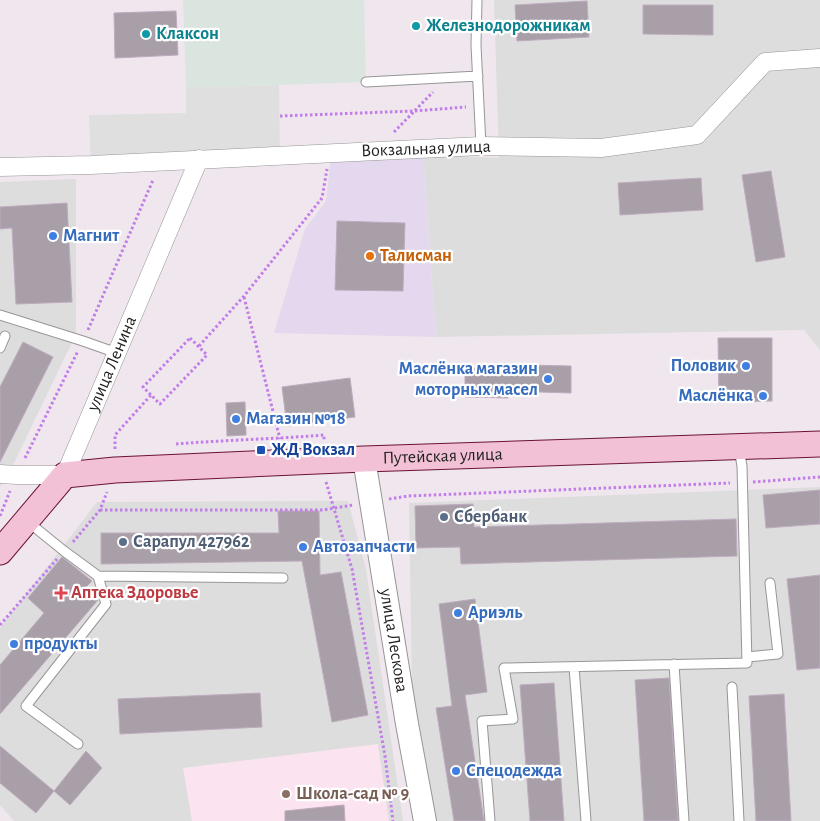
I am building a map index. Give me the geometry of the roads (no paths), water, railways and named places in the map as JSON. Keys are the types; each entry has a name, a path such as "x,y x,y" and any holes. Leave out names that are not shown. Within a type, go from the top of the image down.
{"main road":[{"name":"Путейская улица","path":"65,475 115,470 325,460 820,444"},
{"name":"улица Ленина","path":"0,552 65,475"}],"street":[{"name":"Вокзальная улица","path":"0,167 82,165 481,146 601,148 697,135 766,62 820,58"},
{"name":"улица Ленина","path":"65,475 199,159"},
{"name":"улица Лескова","path":"364,459 407,724 425,821"},
{"path":"0,474 65,475"}],"lane":[{"path":"477,0 476,45 481,146"},
{"path":"366,82 478,76"},
{"path":"0,315 116,353"},
{"path":"0,348 5,336"},
{"path":"490,821 482,721 513,719 504,668 747,663 742,466 739,447"},
{"path":"26,520 98,576 283,578"},
{"path":"78,744 26,706 106,604 98,576"},
{"path":"747,657 778,654 770,583"},
{"path":"674,664 684,821"},
{"path":"574,667 586,821"},
{"path":"732,687 739,821"}],"place":[{"name":"Железнодорожникам","path":"416,26"},
{"name":"Клаксон","path":"146,34"},
{"name":"Магнит","path":"53,236"},
{"name":"Талисман","path":"370,256"},
{"name":"Половик","path":"746,366"},
{"name":"Маслёнка магазин моторных масел","path":"548,379"},
{"name":"Маслёнка","path":"763,396"},
{"name":"Магазин №18","path":"236,419"},
{"name":"ЖД Вокзал","path":"261,450"},
{"name":"Сбербанк","path":"444,517"},
{"name":"Сарапул 427962","path":"123,542"},
{"name":"Автозапчасти","path":"303,547"},
{"name":"Аптека Здоровье","path":"61,593"},
{"name":"Ариэль","path":"458,613"},
{"name":"продукты","path":"14,644"},
{"name":"Спецодежда","path":"456,771"},
{"name":"Школа-сад № 9","path":"286,794"}]}
